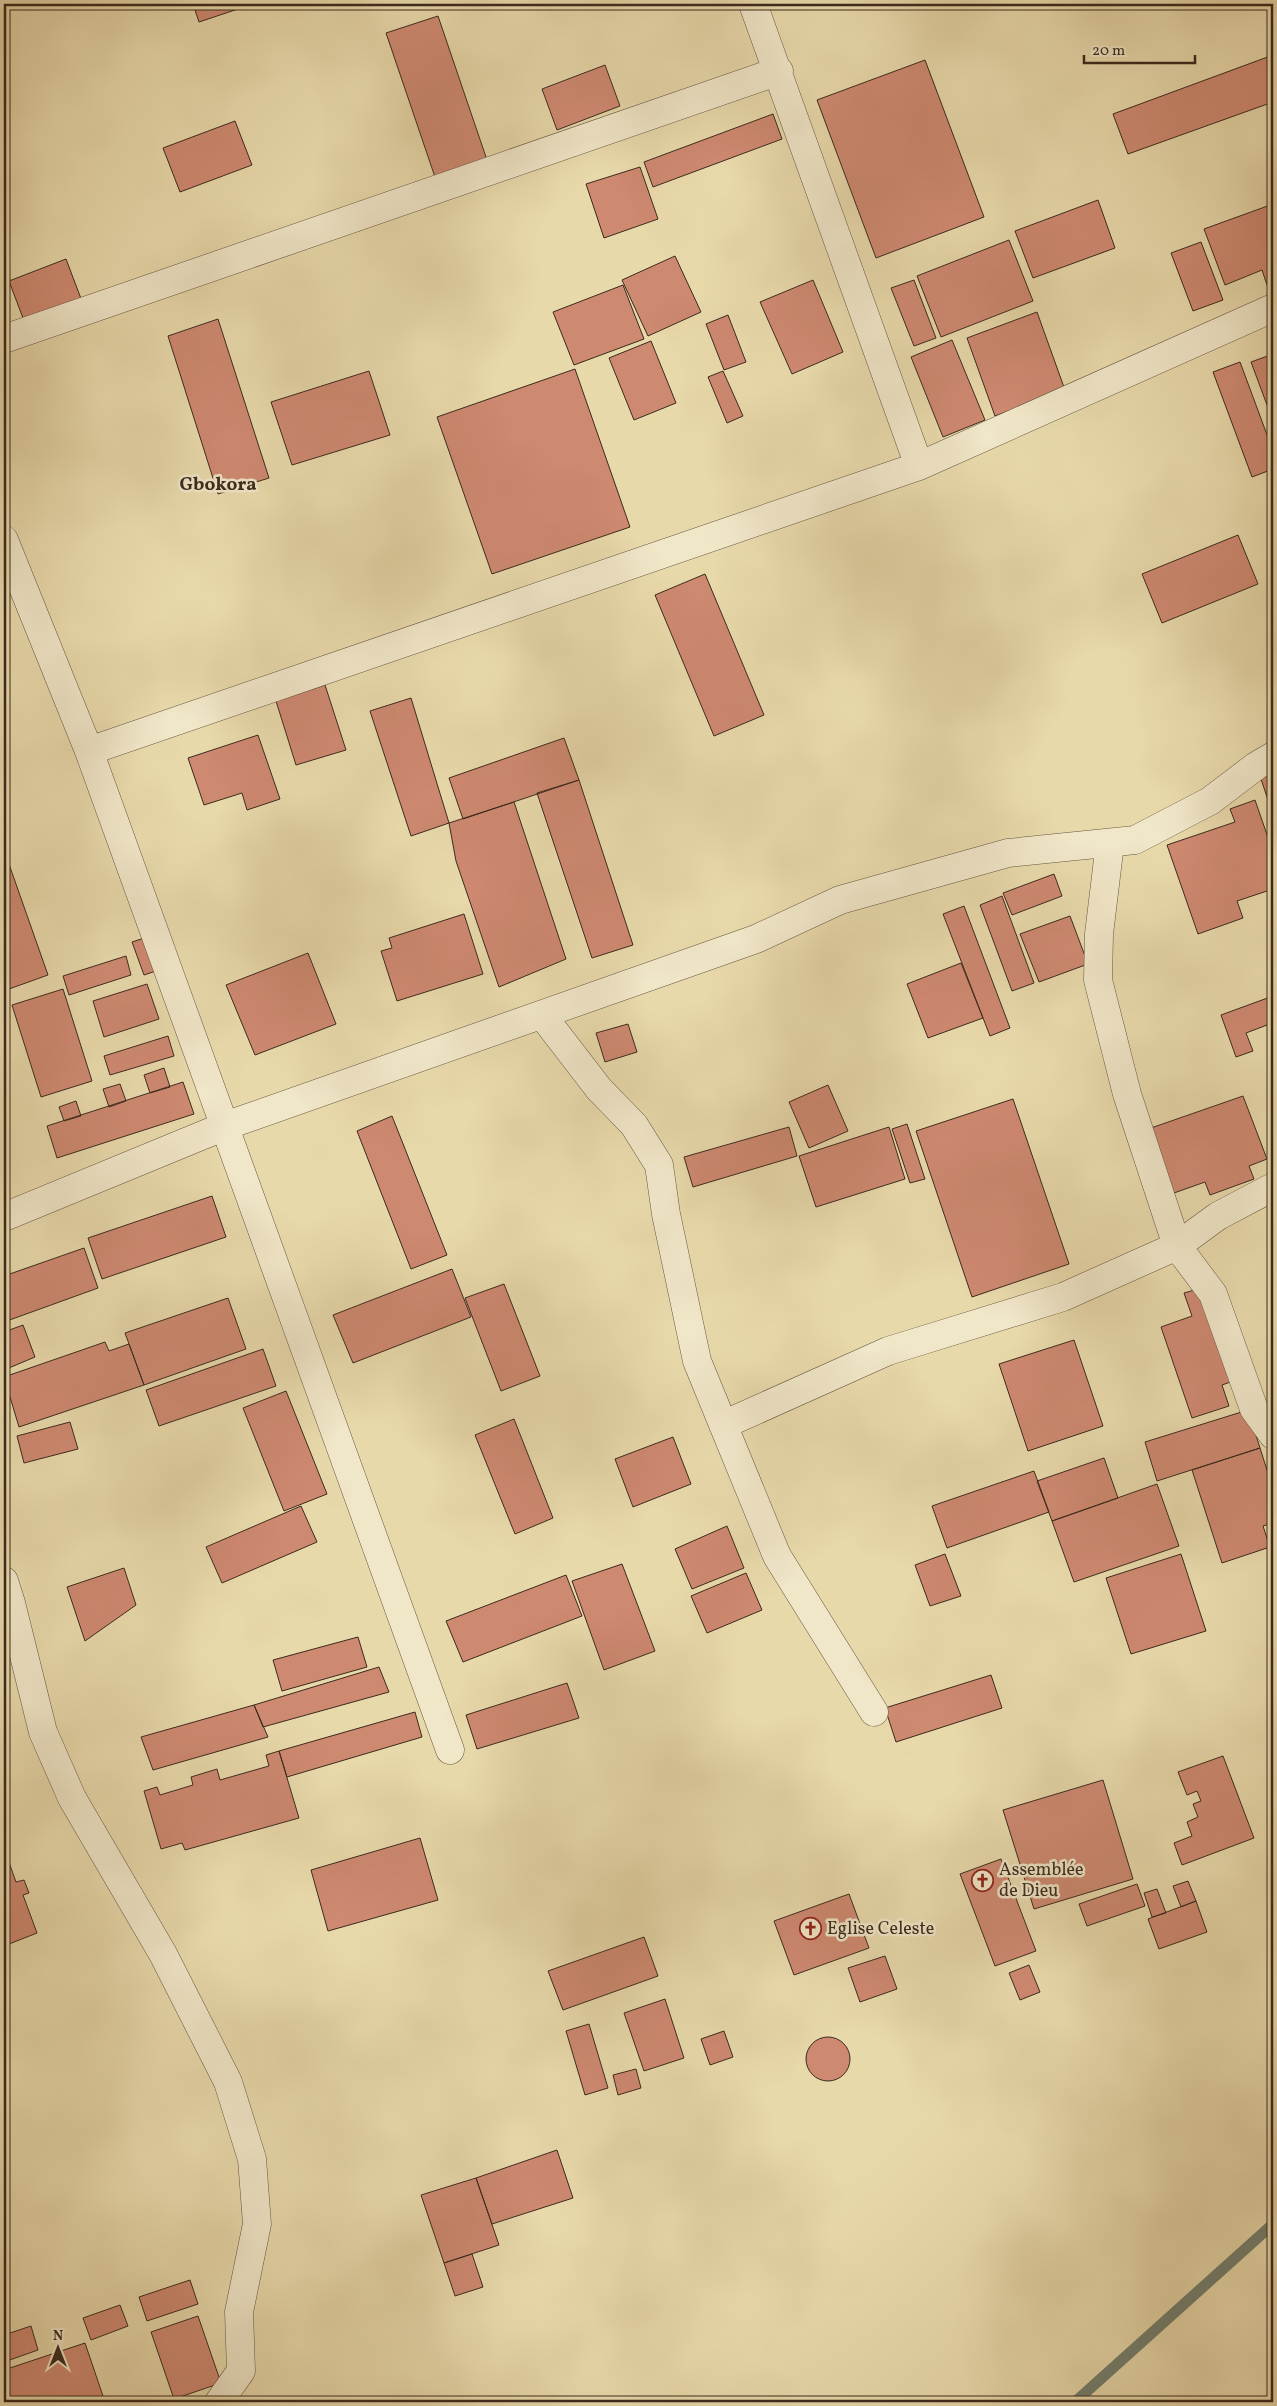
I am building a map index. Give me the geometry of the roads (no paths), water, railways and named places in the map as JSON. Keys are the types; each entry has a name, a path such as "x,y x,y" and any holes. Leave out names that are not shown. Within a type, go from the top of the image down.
{"street":[{"path":"753,4 779,71 919,466"},
{"path":"4,339 779,71"},
{"path":"90,751 919,466 1273,308"},
{"path":"4,540 90,751 450,1750"},
{"path":"4,1217 225,1126 756,939 840,900 1008,853 1110,844 1134,840 1210,801 1256,766 1273,756"},
{"path":"1110,844 1099,934 1098,980 1127,1094 1177,1246 1213,1294 1254,1409 1273,1436"},
{"path":"542,1015 599,1089 634,1125 659,1165 666,1214 697,1361 777,1556 874,1712"},
{"path":"724,1425 888,1351 1063,1296 1177,1246 1218,1216 1273,1187"},
{"path":"4,1581 12,1603 43,1732 72,1798 163,1954 228,2082 252,2159 257,2224 239,2312 241,2371 219,2402"}],"waterway":[{"path":"1075,2402 1273,2224"}],"place":[{"name":"Assemblée de Dieu","path":"983,1880"},
{"name":"Eglise Celeste","path":"811,1929"}],"district":[{"name":"Gbokora","path":"218,485"}]}
